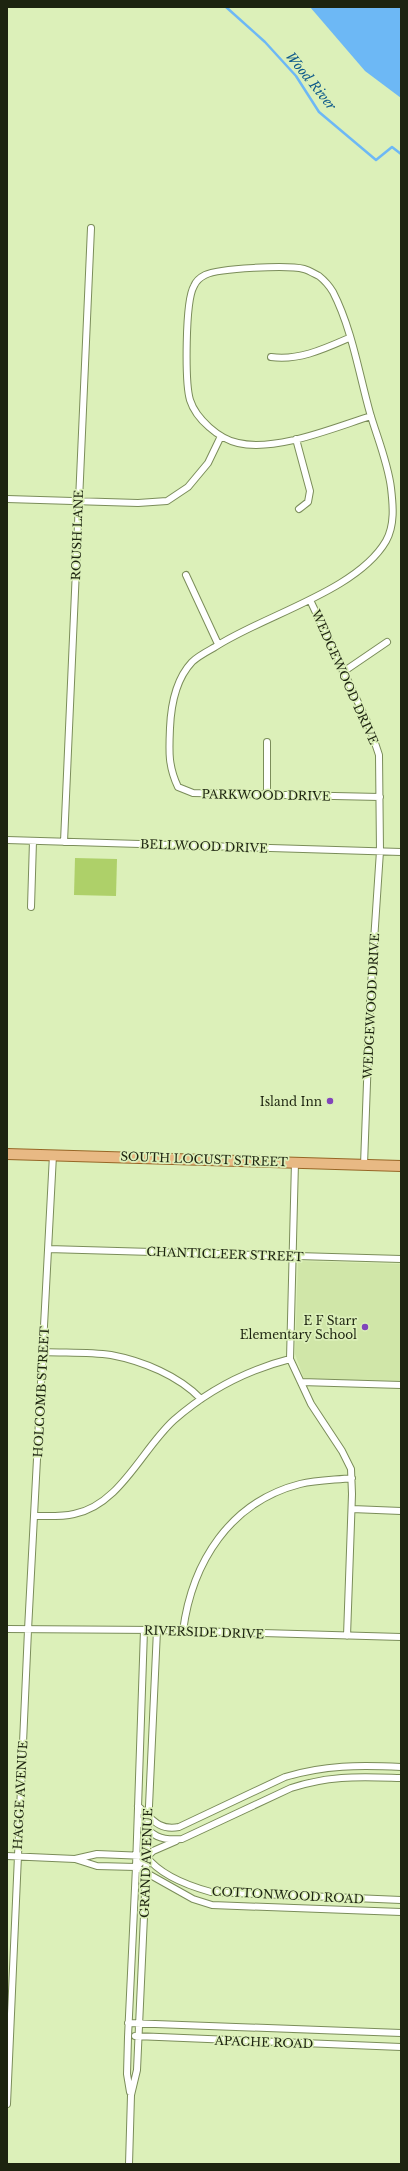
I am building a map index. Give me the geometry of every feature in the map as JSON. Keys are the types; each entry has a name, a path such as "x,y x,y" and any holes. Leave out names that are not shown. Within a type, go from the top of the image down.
{"main road":[{"name":"SOUTH LOCUST STREET","path":"7,1154 401,1166"}],"street":[{"name":"ROUSH LANE","path":"64,842 91,228"},
{"name":"WEDGEWOOD DRIVE","path":"221,436 201,418 190,402 186,379 189,308 193,287 202,276 215,271 303,269 318,276 332,290 349,338 390,484 393,517 388,538 377,556 355,574 310,600 370,728 379,755 380,851 370,1001 364,1165"},
{"path":"271,356 283,358 314,353 349,338"},
{"path":"7,499 138,503 167,501 188,487 208,463 221,436 236,443 257,445 278,444 371,416"},
{"path":"296,439 310,491 308,502 299,509"},
{"path":"186,575 218,644"},
{"name":"PARKWOOD DRIVE","path":"310,600 233,635 193,661 178,683 171,712 169,749 171,771 178,787 193,793 380,798"},
{"path":"343,672 387,642"},
{"path":"267,742 267,796"},
{"name":"BELLWOOD DRIVE","path":"7,840 401,852"},
{"path":"31,907 33,841"},
{"name":"HOLCOMB STREET","path":"28,1630 44,1352 53,1155"},
{"path":"295,1162 290,1358 311,1404 342,1451 351,1469 352,1509 347,1636"},
{"name":"CHANTICLEER STREET","path":"48,1249 401,1259"},
{"path":"44,1352 111,1355 142,1363 173,1378 194,1392 201,1399"},
{"path":"34,1516 75,1514 97,1503 129,1476 149,1448 173,1421 212,1390 262,1366 290,1358"},
{"path":"301,1382 401,1385"},
{"path":"184,1631 186,1615 202,1563 224,1530 261,1500 280,1490 301,1484 352,1478"},
{"path":"352,1509 401,1511"},
{"name":"RIVERSIDE DRIVE","path":"7,1629 157,1630 401,1637"},
{"name":"HAGGE AVENUE","path":"7,2104 28,1630"},
{"name":"GRAND AVENUE","path":"131,2095 127,2074 128,2023 137,1855 144,1630"},
{"name":"GRAND AVENUE","path":"129,2164 131,2095 137,2070 157,1630"},
{"path":"138,1806 148,1816 163,1827 169,1829 179,1827 285,1777 303,1772 350,1765 401,1767"},
{"path":"7,1856 75,1859 97,1866 136,1867 146,1856 291,1788 308,1782 344,1776 401,1778"},
{"path":"138,1819 147,1830 162,1839 182,1839"},
{"path":"75,1859 97,1854 146,1856"},
{"name":"COTTONWOOD ROAD","path":"146,1856 154,1865 165,1872 195,1888 211,1892 401,1900"},
{"name":"COTTONWOOD ROAD","path":"136,1867 193,1899 212,1905 401,1912"},
{"name":"APACHE ROAD","path":"128,2023 401,2033"},
{"name":"APACHE ROAD","path":"128,2037 138,2036 401,2047"}],"shaded area":[{"path":"75,858 117,859 116,896 74,895"},
{"path":"298,1261 401,1264 401,1381 304,1379 295,1354"}],"water":[{"path":"310,7 401,7 401,98 365,71"}],"waterway":[{"name":"Wood River","path":"226,7 265,42 296,76 319,112 376,160 392,147 401,154"}],"place":[{"name":"Island Inn","path":"330,1101"},
{"name":"E F Starr Elementary School","path":"365,1327"}]}
